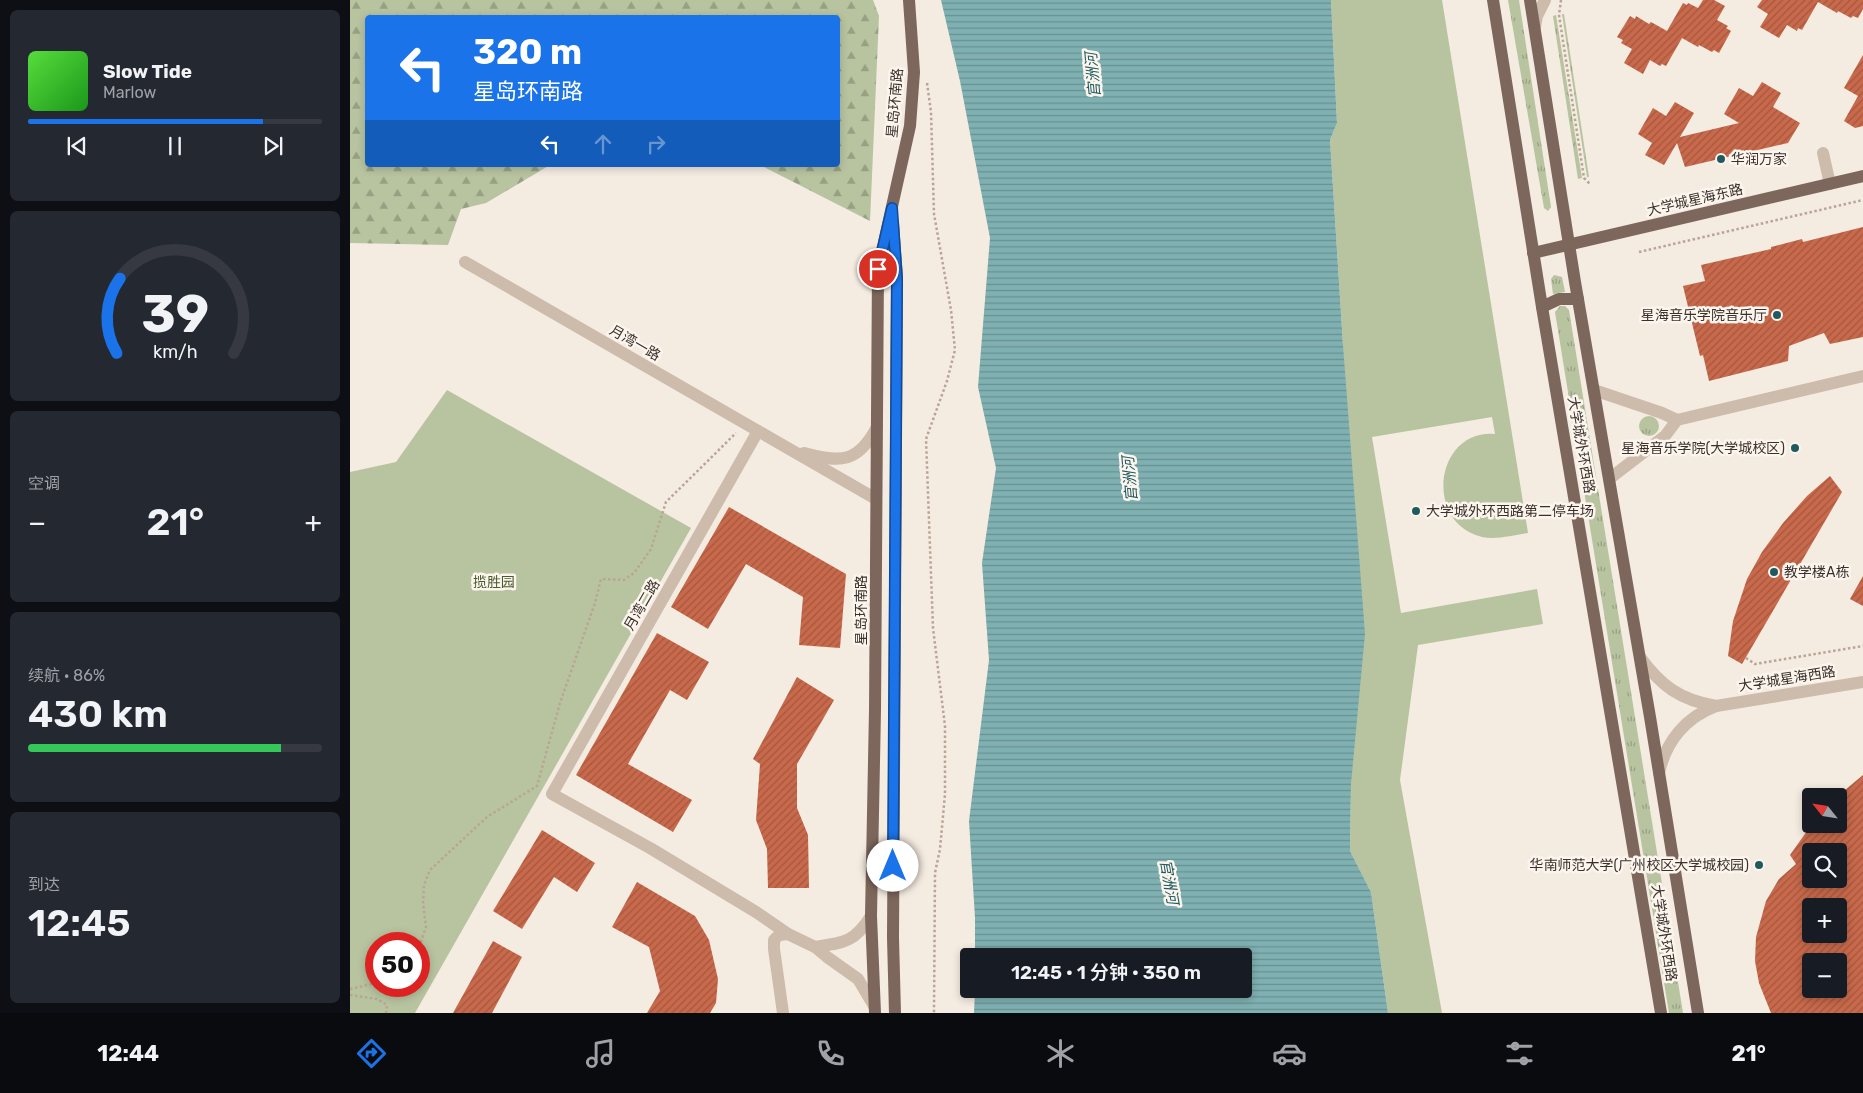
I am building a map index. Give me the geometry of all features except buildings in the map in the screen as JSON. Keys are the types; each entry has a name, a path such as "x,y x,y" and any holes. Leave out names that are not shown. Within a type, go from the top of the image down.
{"main road":[{"name":"星岛环南路","path":"875,1009 871,916 878,269 910,126 913,98 913,45 909,0"},
{"name":"大学城外环西路","path":"1493,0 1533,253 1661,1013"},
{"name":"大学城外环西路","path":"1530,0 1569,245 1640,657 1698,1013"},
{"name":"大学城星海东路","path":"1533,253 1863,176"},
{"name":"星岛环南路","path":"892,208 897,279 892,938 896,1013"},
{"path":"1542,307 1559,299 1578,299"}],"street":[{"path":"1534,30 1537,16 1545,0"},
{"path":"1823,153 1830,184"},
{"name":"月湾一路","path":"465,262 876,499"},
{"path":"1594,390 1677,420 1863,376"},
{"path":"1609,479 1665,436 1677,420"},
{"name":"月湾一路","path":"790,449 830,459 846,458 855,455 863,448 877,427"},
{"name":"月湾二路","path":"758,431 552,794 650,848 756,912 788,934"},
{"name":"大学城星海西路","path":"1640,657 1650,671 1677,694 1696,702 1716,706"},
{"name":"大学城星海西路","path":"1659,773 1665,754 1686,724 1694,716 1716,706 1863,682"},
{"path":"815,947 846,941 857,935 871,916"},
{"path":"783,1013 774,940 779,935 788,934 815,947 858,979 875,1009"}],"path":[{"path":"1561,0 1559,15 1581,159 1584,178 1590,184"},
{"path":"927,80 931,112 934,214 951,310 955,350 947,381 926,439 932,628 945,726 945,794 940,849 935,873 934,1013"},
{"path":"1639,252 1863,200"},
{"path":"424,932 426,927 423,903 424,885 430,870 487,817 537,786 560,703 595,603 600,579 624,580 634,573 651,549 666,502 744,423"},
{"path":"1746,658 1755,664 1863,646"},
{"path":"350,989 365,985"},
{"path":"350,995 377,999 387,1005 386,1013"}],"green space":[{"path":"350,0 873,0 879,16 870,221 764,167 840,167 840,15 365,15 365,167 547,167 486,203 461,209 448,245 350,243"},
{"path":"1331,0 1442,0 1528,533 1499,538 1482,537 1463,528 1451,514 1444,497 1444,478 1449,461 1459,446 1475,436 1495,434 1492,417 1372,437 1401,613 1537,589 1543,624 1418,645 1400,780 1442,1013 1388,1013 1371,892 1350,851 1351,784 1343,345 1330,140 1337,123"},
{"path":"1508,0 1519,0 1551,207 1548,211 1544,208"},
{"path":"1562,14 1564,14 1589,177 1587,177"},
{"path":"1556,15 1582,178 1578,179 1553,16"},
{"path":"1554,275 1562,277 1565,292 1553,294 1551,279"},
{"path":"1560,306 1565,306 1569,310 1683,1013 1669,1013 1555,312"},
{"name":"揽胜园","path":"447,390 691,528 430,987 430,932 365,932 365,997 424,997 415,1013 350,1013 350,472 396,462"},
{"path":"1645,416 1653,416 1659,422 1659,430 1653,436 1645,436 1639,430 1639,422"}],"water":[{"name":"官洲河","path":"941,0 1331,0 1337,123 1330,140 1343,345 1365,634 1351,784 1350,851 1371,892 1388,1013 974,1013 975,998 1252,998 1252,948 975,948 969,821 989,660 982,563 996,468 978,387 990,238 960,81"}],"place":[{"name":"华润万家","path":"1721,159"},
{"name":"星海音乐学院音乐厅","path":"1777,315"},
{"name":"星海音乐学院(大学城校区)","path":"1795,448"},
{"name":"大学城外环西路第二停车场","path":"1416,511"},
{"name":"教学楼A栋","path":"1774,572"},
{"name":"华南师范大学(广州校区大学城校园)","path":"1759,865"}],"route":[{"path":"878,269 892,208 897,279 893,866"}]}
